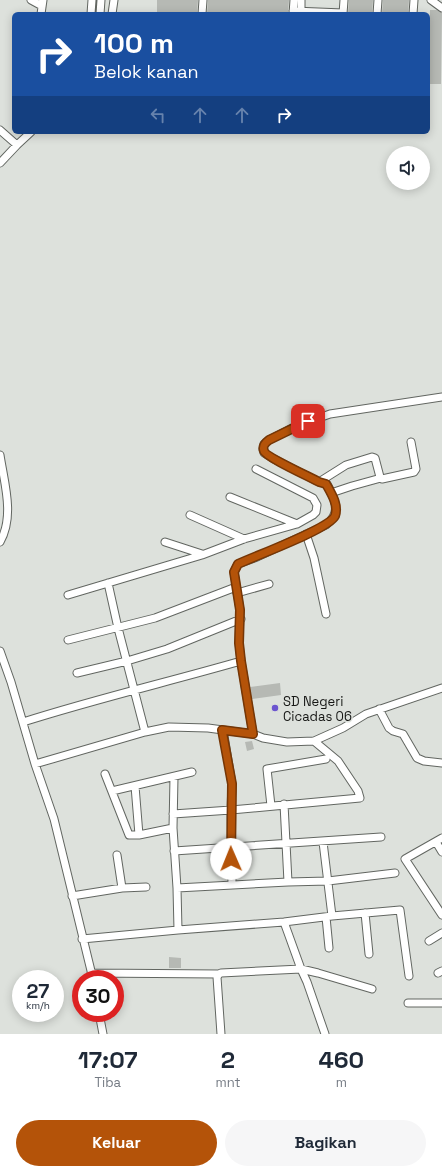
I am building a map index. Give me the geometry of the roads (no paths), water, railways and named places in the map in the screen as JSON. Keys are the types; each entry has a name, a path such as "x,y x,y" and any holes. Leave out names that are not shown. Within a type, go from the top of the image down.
{"street":[{"path":"31,0 43,3"},
{"path":"91,12 92,0"},
{"path":"100,12 102,0"},
{"path":"112,12 114,0"},
{"path":"202,12 203,0"},
{"path":"294,0 297,12"},
{"path":"297,12 301,0"},
{"path":"343,12 344,0"},
{"path":"377,12 378,0"},
{"path":"414,0 414,12"},
{"path":"431,0 442,8"},
{"path":"0,130 17,145"},
{"path":"0,163 29,134"},
{"path":"253,734 241,661 239,643 241,619 234,572 238,564 257,557 322,527 332,520 336,508 326,484 319,482 264,453 264,444 296,426 330,414 442,397"},
{"path":"331,493 381,478 415,471 411,442"},
{"path":"0,455 2,488 7,504 6,529 0,542"},
{"path":"319,482 346,465 372,457 375,458 381,478"},
{"path":"68,595 202,555 244,539 296,524 316,512 317,505 313,498 256,469"},
{"path":"230,496 296,524"},
{"path":"190,515 244,539"},
{"path":"306,534 314,558 326,614"},
{"path":"165,542 202,555"},
{"path":"108,583 126,661 145,732"},
{"path":"68,640 155,618 236,590 269,584"},
{"path":"77,673 167,649 241,619"},
{"path":"0,652 11,682 35,764 57,830 90,970"},
{"path":"23,722 134,689 172,681 241,661"},
{"path":"35,764 145,732 175,727 196,727 253,734 263,738 287,742 314,741 343,728 366,714 442,688"},
{"path":"379,709 389,728 403,734 417,758 424,761 442,763"},
{"path":"222,730 232,784 232,885"},
{"path":"173,814 360,798 358,791 338,761 314,741"},
{"path":"271,806 267,769 326,760"},
{"path":"112,791 192,772"},
{"path":"105,774 129,835 139,835 173,828"},
{"path":"174,777 173,828 178,930"},
{"path":"135,786 139,835"},
{"path":"284,804 288,882"},
{"path":"174,850 323,842 381,837"},
{"path":"442,852 439,840 405,859 442,915"},
{"path":"323,842 328,881 329,948"},
{"path":"117,855 122,888"},
{"path":"177,888 328,881 395,873"},
{"path":"72,896 122,888 146,887"},
{"path":"82,939 284,922 329,916 400,910 409,976"},
{"path":"366,913 369,954"},
{"path":"284,922 325,1034"},
{"path":"429,941 442,933"},
{"path":"124,975 219,974 301,969 372,989"},
{"path":"219,974 221,1034"},
{"path":"408,1003 442,1003"},
{"path":"101,1022 103,1034"}],"place":[{"name":"SD Negeri Cicadas 06","path":"275,708"}]}
